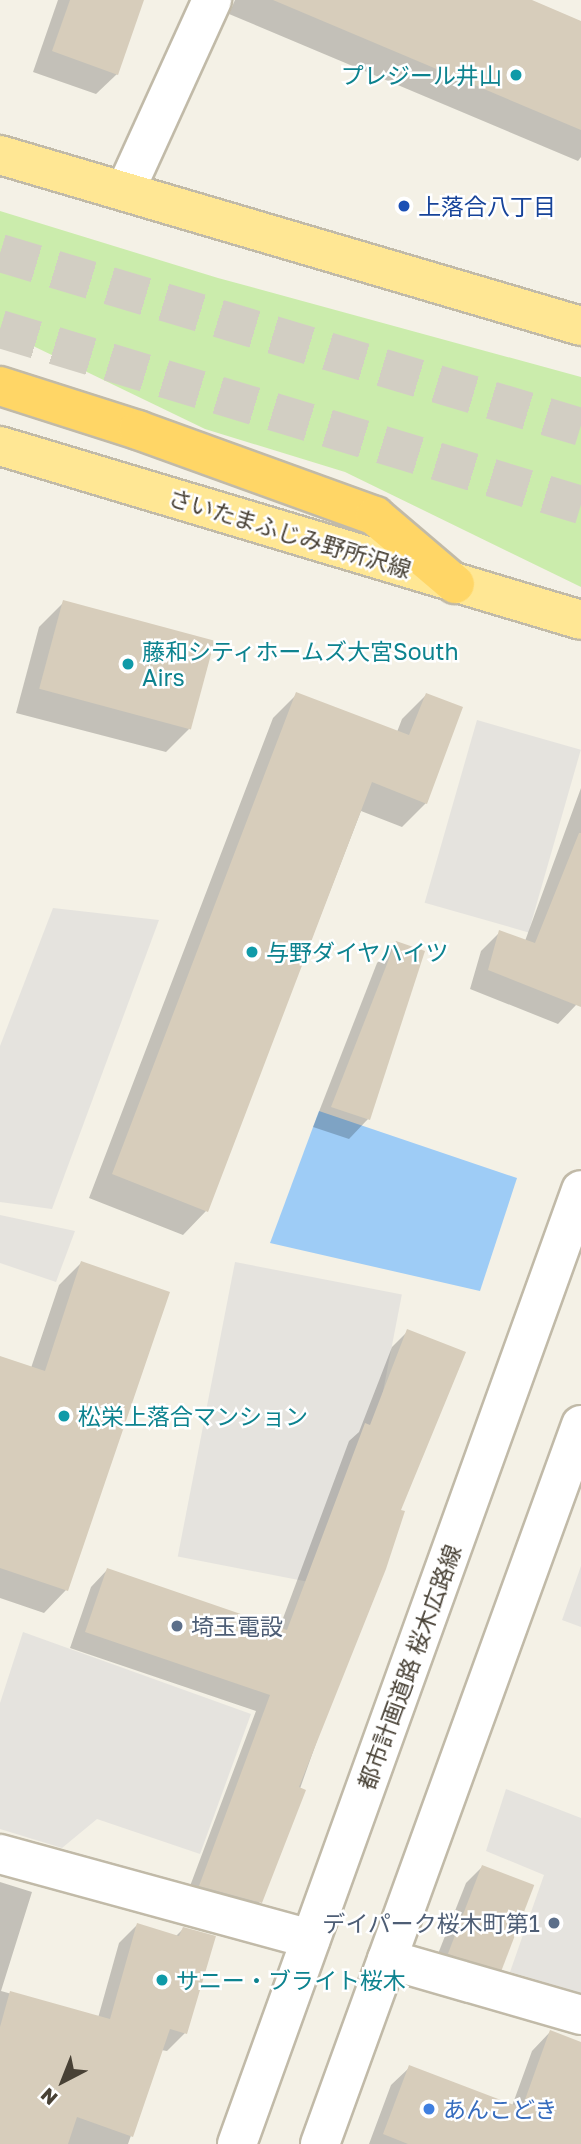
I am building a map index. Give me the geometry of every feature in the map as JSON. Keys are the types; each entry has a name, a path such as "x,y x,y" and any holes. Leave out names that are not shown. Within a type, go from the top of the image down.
{"highway":[{"path":"0,386 138,430 375,516 455,583"}],"main road":[{"path":"0,155 581,326"},
{"name":"さいたまふじみ野所沢線","path":"0,446 581,620"}],"street":[{"path":"125,191 212,0"},
{"name":"都市計画道路 桜木広路線","path":"237,2144 581,1190"},
{"path":"320,2144 581,1425"},
{"path":"0,1854 311,1939"},
{"path":"387,1959 581,2015"}],"green space":[{"path":"0,211 218,278 581,377 581,587 345,472 205,429 0,330"}],"shaded area":[{"path":"477,720 581,750 528,932 425,903"},
{"path":"53,908 159,920 52,1209 0,1202 0,1046"},
{"path":"0,1215 75,1231 56,1282 0,1263"},
{"path":"235,1262 402,1294 345,1589 178,1556"},
{"path":"581,1566 581,1627 562,1620"},
{"path":"23,1632 251,1714 200,1854 97,1819 62,1848 0,1829 0,1703"},
{"name":"デイパーク桜木町第1","path":"506,1789 581,1818 581,1993 510,1972 544,1875 486,1851"}],"water":[{"path":"319,1111 517,1178 480,1291 270,1243"}],"building":[{"path":"70,0 144,0 118,75 52,51"},
{"name":"プレジール井山","path":"273,0 532,0 581,21 581,130"},
{"name":"藤和シティホームズ大宮South Airs","path":"63,600 215,641 191,729 39,689"},
{"name":"与野ダイヤハイツ","path":"296,692 409,735 426,693 463,707 427,804 372,782 208,1212 112,1174"},
{"path":"579,833 581,1007 488,970 499,930 535,943"},
{"path":"396,941 425,951 370,1120 331,1107"},
{"name":"松栄上落合マンション","path":"81,1261 170,1292 68,1591 0,1568 0,1356 45,1371"},
{"path":"407,1329 466,1352 401,1510 405,1511 386,1569 299,1787 306,1790 262,1903 199,1886 270,1695 85,1632 107,1568 287,1630 365,1423 370,1425"},
{"path":"482,1865 534,1885 500,1974 448,1954"},
{"path":"137,1923 179,1936 183,1927 216,1936 187,2034 170,2029 133,2137 77,2117 68,2144 0,2144 0,2027 10,1991 110,2019"},
{"path":"550,2030 581,2042 581,2144 408,2144 383,2134 409,2065 522,2108"}],"tunnel":[{"path":"0,253 581,427"},
{"path":"0,329 581,505"}],"place":[{"name":"プレジール井山","path":"516,75"},
{"name":"上落合八丁目","path":"404,206"},
{"name":"藤和シティホームズ大宮South Airs","path":"128,664"},
{"name":"与野ダイヤハイツ","path":"252,952"},
{"name":"松栄上落合マンション","path":"64,1416"},
{"name":"埼玉電設","path":"177,1626"},
{"name":"デイパーク桜木町第1","path":"554,1923"},
{"name":"サニー・ブライト桜木","path":"162,1980"},
{"name":"あんこどき","path":"429,2109"}]}
